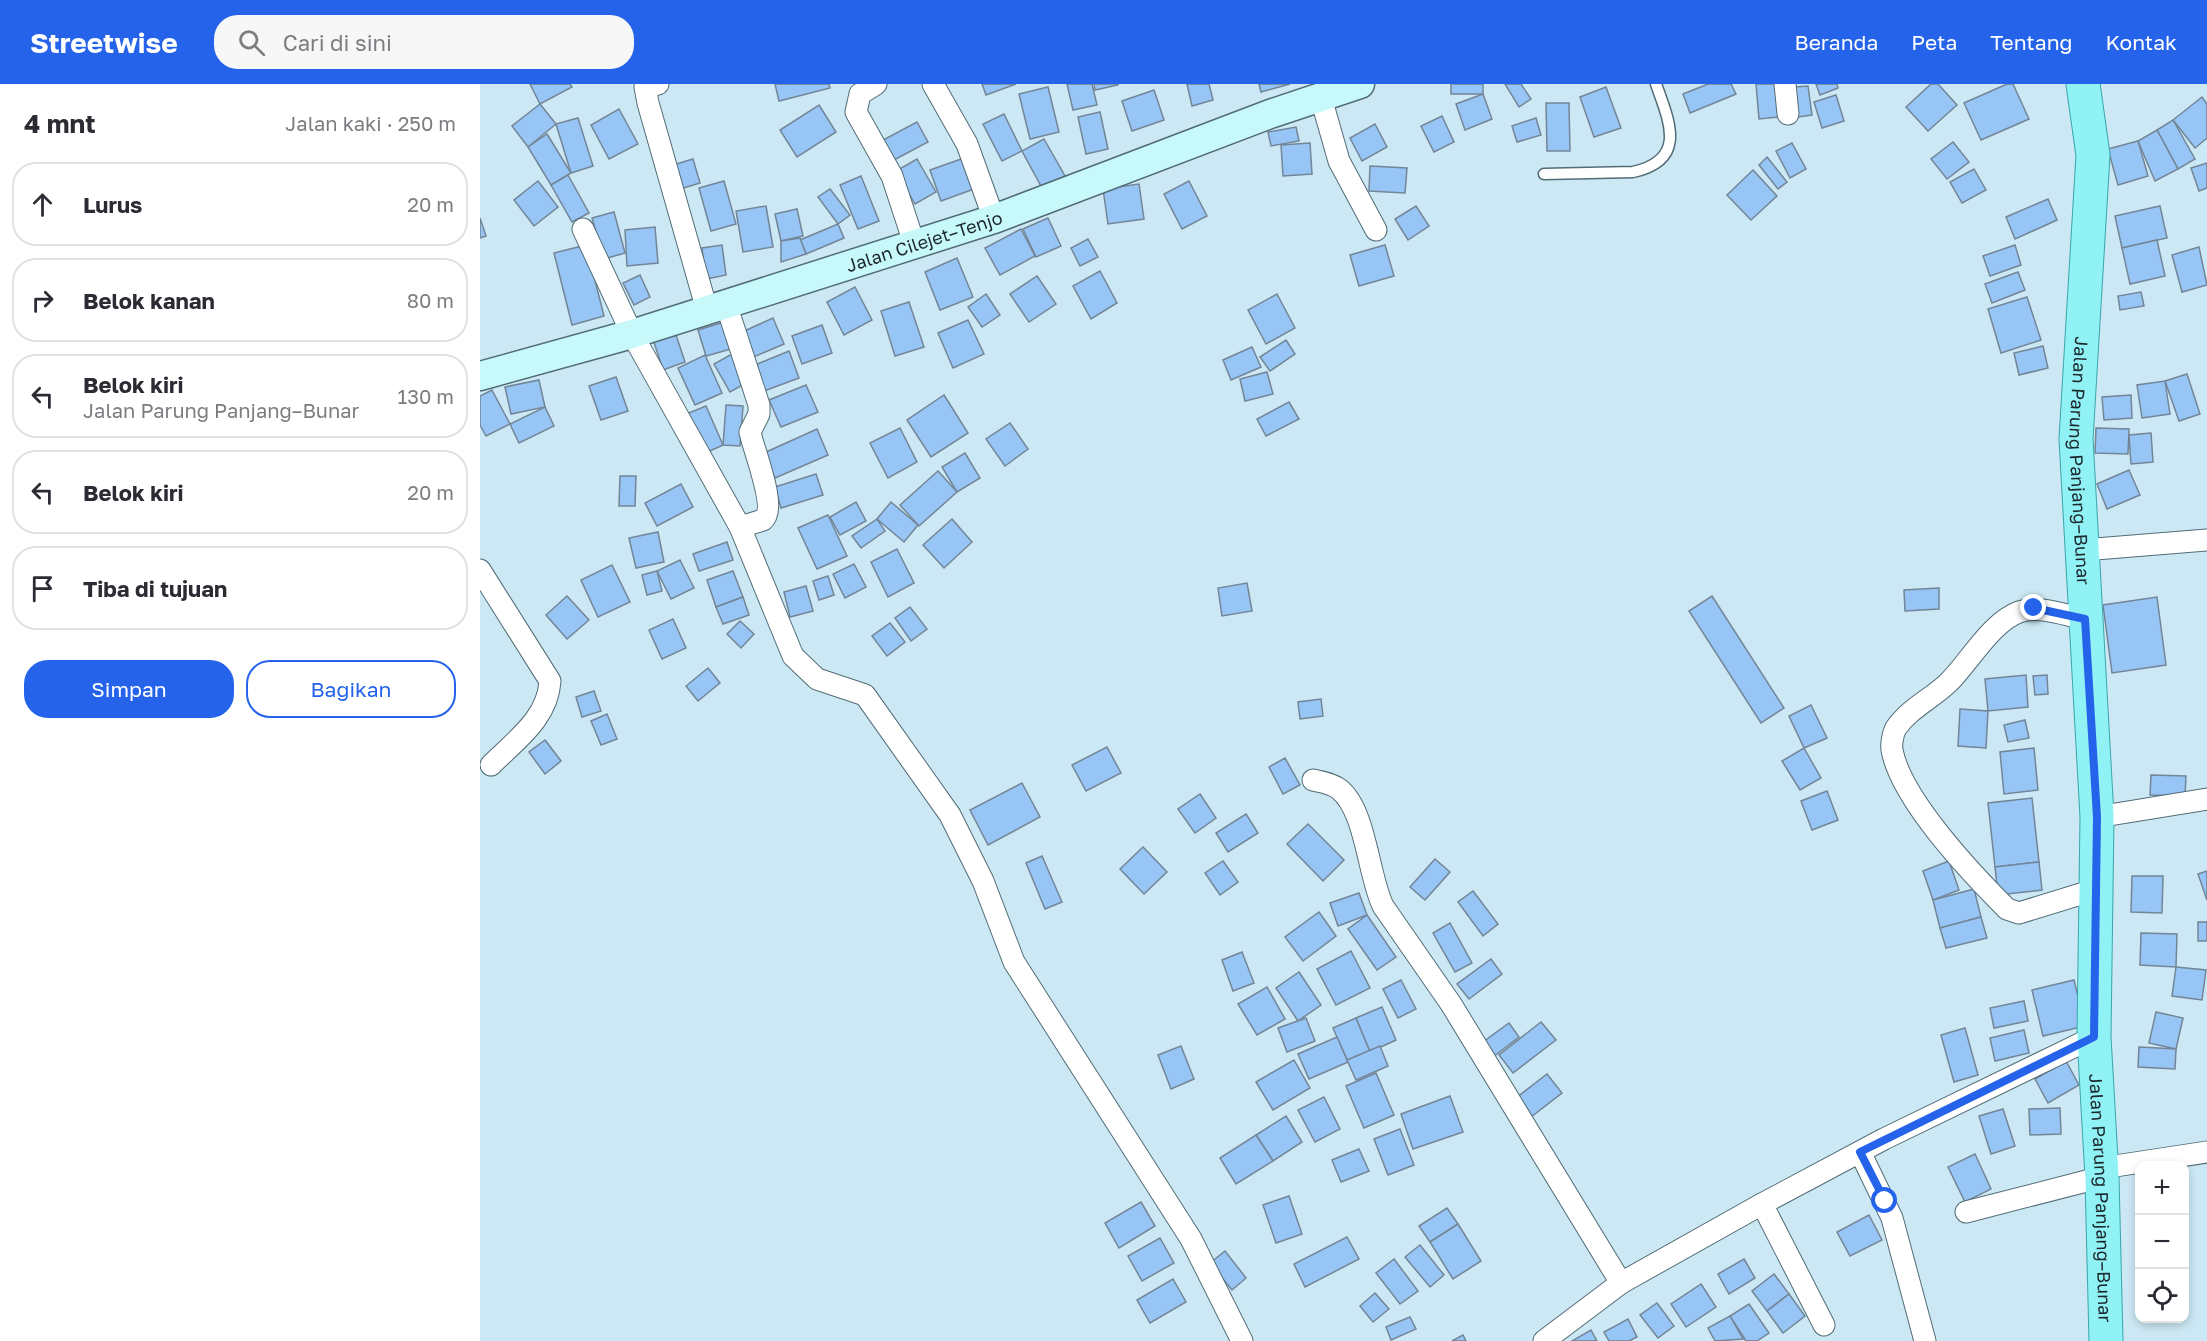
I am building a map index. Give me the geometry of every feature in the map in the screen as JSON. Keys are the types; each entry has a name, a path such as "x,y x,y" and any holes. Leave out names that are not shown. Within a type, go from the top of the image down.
{"main road":[{"name":"Jalan Cilejet–Tenjo","path":"480,376 632,334 915,246 1360,84"},
{"name":"Jalan Parung Panjang–Bunar","path":"2083,84 2093,155 2076,439 2097,817 2094,1037 2102,1172 2106,1341"}],"street":[{"path":"876,84 860,94 856,111 892,176 915,246"},
{"path":"933,84 967,144 994,219"},
{"path":"1785,84 1788,114"},
{"path":"643,85 716,307 759,405 759,414 750,432 763,472 768,512 763,520 740,527"},
{"path":"1321,98 1339,161 1376,230"},
{"path":"583,229 632,334 740,527 793,656 817,679 865,695 950,815 983,882 1014,962 1191,1239 1242,1341"},
{"path":"2083,550 2207,540"},
{"path":"480,570 550,681 549,698 541,714 491,765"},
{"path":"2085,619 2034,608 2016,613 1975,650 1949,682 1905,716 1894,731 1892,749 1904,781 1925,813 2007,909 2019,913 2097,889"},
{"path":"1312,780 1339,789 1352,805 1360,825 1375,889 1383,906 1452,1004 1621,1283"},
{"path":"2097,817 2207,799"},
{"path":"1544,1341 1621,1283 1762,1204 1860,1152 2094,1037"},
{"path":"1860,1152 1892,1218 1925,1341"},
{"path":"1966,1212 2102,1172 2207,1152"},
{"path":"1762,1204 1824,1325"}],"lane":[{"path":"1544,174 1633,172 1645,170 1660,160 1667,152 1672,132 1656,84"}],"building":[{"path":"530,84 570,84 572,87 540,104"},
{"path":"775,84 829,84 830,88 779,101"},
{"path":"982,84 1016,84 986,95"},
{"path":"1067,84 1092,84 1097,105 1073,110"},
{"path":"1094,84 1118,84 1118,85 1095,90"},
{"path":"1187,84 1209,84 1213,100 1192,106"},
{"path":"1259,84 1290,84 1261,92"},
{"path":"1451,84 1483,84 1483,94 1451,94"},
{"path":"1505,84 1521,84 1531,99 1519,107"},
{"path":"1708,84 1731,84 1736,94 1690,113 1683,94"},
{"path":"1756,84 1776,84 1778,117 1759,119"},
{"path":"1816,84 1837,84 1838,88 1820,95"},
{"path":"1931,84 1938,84 1957,105 1928,131 1906,107"},
{"path":"2007,84 2013,84 2029,119 1981,140 1964,103"},
{"path":"1808,86 1812,115 1798,117 1795,87"},
{"path":"1048,87 1059,132 1030,139 1019,94"},
{"path":"1606,87 1621,128 1594,137 1580,97"},
{"path":"1154,90 1164,120 1132,131 1122,101"},
{"path":"1483,94 1492,119 1465,130 1456,104"},
{"path":"1836,95 1844,121 1822,128 1814,102"},
{"path":"2202,97 2207,104 2207,138 2195,148 2173,120"},
{"path":"1546,103 1569,103 1570,151 1547,151"},
{"path":"540,104 556,124 528,147 512,126"},
{"path":"819,105 836,132 797,157 780,130"},
{"path":"619,109 638,144 609,159 591,125"},
{"path":"1100,112 1108,149 1086,154 1078,117"},
{"path":"1004,114 1022,151 1002,161 983,124"},
{"path":"1442,116 1454,142 1434,152 1421,126"},
{"path":"578,118 593,166 571,173 556,124"},
{"path":"1536,118 1541,135 1517,142 1512,126"},
{"path":"2173,120 2195,159 2178,169 2157,130"},
{"path":"917,122 928,142 894,160 883,140"},
{"path":"1375,124 1387,147 1362,161 1350,138"},
{"path":"1296,127 1299,141 1271,146 1268,132"},
{"path":"2157,130 2178,169 2155,181 2138,141"},
{"path":"547,134 571,173 551,185 528,147"},
{"path":"1044,139 1065,176 1042,188 1022,151"},
{"path":"2138,141 2148,176 2118,185 2108,149"},
{"path":"1953,142 1969,162 1947,179 1931,159"},
{"path":"1310,143 1312,174 1283,176 1281,145"},
{"path":"1792,143 1806,169 1790,178 1776,151"},
{"path":"1767,157 1787,182 1778,189 1759,165"},
{"path":"964,158 974,189 941,201 930,170"},
{"path":"693,159 700,183 680,189 673,165"},
{"path":"917,159 936,192 915,204 896,171"},
{"path":"2207,163 2207,188 2199,191 2191,168"},
{"path":"1370,166 1407,168 1405,193 1369,191"},
{"path":"1974,169 1986,190 1962,203 1950,182"},
{"path":"1753,170 1777,196 1751,220 1727,195"},
{"path":"568,175 589,213 572,222 551,185"},
{"path":"861,176 879,221 858,229 840,185"},
{"path":"538,181 558,207 534,226 514,200"},
{"path":"724,181 736,224 711,231 699,188"},
{"path":"1189,181 1207,216 1182,229 1164,194"},
{"path":"1139,184 1144,219 1108,224 1103,189"},
{"path":"830,189 850,215 838,224 818,197"},
{"path":"2048,199 2057,220 2015,239 2006,217"},
{"path":"766,206 773,247 743,252 736,211"},
{"path":"1416,206 1429,226 1408,240 1395,219"},
{"path":"2160,206 2167,238 2122,248 2115,216"},
{"path":"797,209 803,236 781,241 775,214"},
{"path":"614,212 625,253 604,259 592,218"},
{"path":"480,218 486,236 480,238"},
{"path":"1048,218 1061,246 1036,257 1023,229"},
{"path":"838,224 844,238 806,254 800,240"},
{"path":"655,227 658,263 627,266 625,230"},
{"path":"1021,229 1035,256 1000,275 985,248"},
{"path":"800,238 806,254 781,262 781,241"},
{"path":"1088,239 1098,257 1080,266 1071,248"},
{"path":"2157,240 2165,276 2130,284 2122,248"},
{"path":"586,245 604,316 572,325 554,253"},
{"path":"722,245 726,275 706,279 702,248"},
{"path":"1385,245 1394,276 1359,286 1350,255"},
{"path":"2015,245 2021,265 1990,276 1983,256"},
{"path":"2199,247 2207,285 2182,292 2172,255"},
{"path":"957,258 973,297 940,310 925,272"},
{"path":"1100,271 1117,303 1091,319 1073,286"},
{"path":"2018,272 2025,290 1992,303 1985,284"},
{"path":"640,275 650,297 634,305 623,283"},
{"path":"1037,276 1056,304 1029,322 1010,294"},
{"path":"855,287 872,320 844,335 827,302"},
{"path":"2141,292 2144,306 2120,310 2118,296"},
{"path":"986,294 1000,315 982,327 968,307"},
{"path":"1277,294 1295,328 1266,344 1248,310"},
{"path":"2027,297 2041,340 2001,353 1988,309"},
{"path":"909,302 924,347 895,356 881,311"},
{"path":"773,318 784,344 751,358 740,333"},
{"path":"968,320 984,354 953,368 938,333"},
{"path":"724,322 731,349 706,356 698,330"},
{"path":"822,325 832,353 802,364 792,336"},
{"path":"673,326 685,362 663,370 651,333"},
{"path":"1286,340 1295,354 1270,371 1260,357"},
{"path":"2043,346 2048,368 2019,375 2014,353"},
{"path":"1252,347 1261,367 1231,380 1223,360"},
{"path":"789,351 799,378 764,391 755,365"},
{"path":"732,354 748,382 730,392 714,364"},
{"path":"705,355 722,393 695,405 678,368"},
{"path":"1267,372 1273,394 1245,401 1240,379"},
{"path":"2187,374 2200,414 2179,421 2165,381"},
{"path":"616,377 628,411 601,420 589,386"},
{"path":"539,380 545,407 511,414 505,387"},
{"path":"2165,381 2170,414 2142,418 2137,385"},
{"path":"806,385 818,412 781,427 769,400"},
{"path":"492,390 510,424 486,436 480,425 480,396"},
{"path":"944,395 968,433 931,457 907,420"},
{"path":"2131,395 2132,418 2104,420 2102,397"},
{"path":"1289,402 1299,419 1266,436 1257,419"},
{"path":"726,405 743,406 740,446 723,445"},
{"path":"706,406 723,445 701,455 684,415"},
{"path":"545,407 554,426 519,443 510,424"},
{"path":"1010,423 1028,449 1005,466 986,439"},
{"path":"900,428 917,462 888,478 870,443"},
{"path":"2096,428 2129,429 2128,454 2095,453"},
{"path":"817,429 828,455 775,478 764,453"},
{"path":"2151,433 2153,462 2131,464 2129,435"},
{"path":"965,453 980,478 957,492 942,467"},
{"path":"2129,470 2140,495 2107,509 2097,484"},
{"path":"938,471 957,492 919,526 900,505"},
{"path":"816,474 823,495 781,508 775,487"},
{"path":"620,476 636,476 635,506 619,506"},
{"path":"681,484 693,507 657,526 645,503"},
{"path":"856,502 866,521 840,535 830,517"},
{"path":"891,502 918,525 904,542 877,519"},
{"path":"828,515 847,556 817,569 798,528"},
{"path":"877,519 885,531 861,548 852,536"},
{"path":"952,519 972,542 944,568 923,545"},
{"path":"658,532 664,562 636,568 629,538"},
{"path":"727,542 733,560 699,571 693,554"},
{"path":"897,549 914,583 888,597 871,562"},
{"path":"680,560 694,588 671,599 657,571"},
{"path":"854,564 866,587 845,598 833,574"},
{"path":"612,565 630,602 598,617 581,580"},
{"path":"657,571 662,591 647,595 642,575"},
{"path":"733,571 743,597 716,607 707,580"},
{"path":"828,576 834,595 819,600 813,581"},
{"path":"1247,583 1252,611 1222,616 1218,588"},
{"path":"806,586 813,611 790,617 784,592"},
{"path":"1939,588 1939,609 1905,611 1904,590"},
{"path":"567,596 589,620 567,639 546,615"},
{"path":"1712,596 1784,708 1761,723 1689,611"},
{"path":"743,597 749,615 723,624 716,607"},
{"path":"2157,597 2166,665 2112,673 2103,605"},
{"path":"910,607 927,629 911,641 895,618"},
{"path":"673,619 686,648 662,659 649,630"},
{"path":"740,621 754,634 741,648 727,634"},
{"path":"890,623 905,642 887,656 872,636"},
{"path":"708,668 720,683 698,701 686,686"},
{"path":"2026,675 2028,707 1988,711 1985,679"},
{"path":"2047,675 2048,694 2035,695 2033,676"},
{"path":"594,691 601,711 582,717 576,697"},
{"path":"1321,699 1323,716 1300,719 1298,702"},
{"path":"1811,705 1827,738 1804,748 1789,716"},
{"path":"1960,709 1988,711 1986,748 1958,746"},
{"path":"607,714 617,739 601,745 591,721"},
{"path":"2025,720 2029,738 2008,742 2004,725"},
{"path":"545,740 561,761 545,774 529,752"},
{"path":"1107,747 1121,773 1086,791 1072,765"},
{"path":"1804,748 1821,778 1800,790 1782,761"},
{"path":"2034,748 2038,790 2004,794 2000,752"},
{"path":"1285,758 1300,785 1283,794 1269,767"},
{"path":"2151,775 2186,776 2185,796 2150,795"},
{"path":"1022,783 1040,817 988,845 970,810"},
{"path":"1827,791 1838,820 1812,830 1801,801"},
{"path":"1200,794 1216,818 1195,833 1178,809"},
{"path":"2032,798 2039,862 1995,867 1988,803"},
{"path":"1246,814 1258,833 1228,852 1216,833"},
{"path":"1308,824 1344,860 1323,881 1287,844"},
{"path":"1143,847 1167,872 1144,894 1120,869"},
{"path":"1042,856 1062,902 1045,909 1026,863"},
{"path":"1435,859 1450,872 1425,900 1410,887"},
{"path":"1223,861 1238,882 1220,895 1205,873"},
{"path":"1949,861 1959,890 1933,900 1923,871"},
{"path":"2039,862 2042,890 1998,895 1995,867"},
{"path":"2207,871 2207,900 2198,874"},
{"path":"2132,876 2163,876 2162,913 2131,912"},
{"path":"1974,889 1981,917 1940,928 1933,900"},
{"path":"1473,891 1498,924 1483,936 1458,902"},
{"path":"1359,893 1367,915 1338,926 1330,903"},
{"path":"1319,912 1336,936 1303,961 1285,937"},
{"path":"1367,915 1396,957 1377,970 1348,929"},
{"path":"1981,917 1987,938 1946,948 1940,928"},
{"path":"2198,922 2207,922 2207,941 2198,941"},
{"path":"1450,923 1472,963 1455,972 1433,933"},
{"path":"2141,933 2177,934 2176,967 2140,965"},
{"path":"1351,951 1370,988 1336,1005 1317,969"},
{"path":"1242,952 1254,983 1233,991 1222,960"},
{"path":"1491,959 1502,974 1469,999 1457,984"},
{"path":"2176,967 2206,970 2202,1000 2172,996"},
{"path":"1299,972 1321,1005 1298,1021 1276,988"},
{"path":"1401,980 1416,1009 1398,1018 1383,989"},
{"path":"2074,980 2085,1026 2043,1036 2032,990"},
{"path":"1267,987 1285,1019 1257,1035 1238,1004"},
{"path":"2024,1001 2028,1021 1994,1028 1990,1008"},
{"path":"1382,1007 1396,1040 1370,1052 1356,1018"},
{"path":"2156,1012 2183,1018 2176,1049 2149,1043"},
{"path":"1306,1018 1315,1041 1287,1052 1278,1028"},
{"path":"1356,1018 1370,1052 1348,1062 1333,1028"},
{"path":"1541,1022 1556,1040 1513,1073 1499,1055"},
{"path":"1509,1023 1519,1037 1493,1057 1483,1042"},
{"path":"1965,1028 1978,1075 1954,1082 1941,1035"},
{"path":"2024,1030 2029,1053 1995,1061 1990,1038"},
{"path":"1337,1037 1348,1062 1309,1079 1298,1054"},
{"path":"1181,1046 1194,1079 1171,1089 1158,1055"},
{"path":"1380,1046 1388,1066 1356,1080 1347,1060"},
{"path":"2139,1047 2176,1049 2175,1069 2138,1067"},
{"path":"1294,1060 1310,1088 1273,1110 1256,1082"},
{"path":"2066,1061 2079,1085 2048,1103 2035,1079"},
{"path":"1376,1073 1394,1115 1364,1128 1346,1086"},
{"path":"1547,1074 1562,1093 1531,1117 1516,1098"},
{"path":"1450,1096 1463,1132 1413,1149 1401,1114"},
{"path":"1324,1097 1340,1129 1315,1142 1298,1110"},
{"path":"2060,1108 2061,1134 2030,1135 2029,1109"},
{"path":"2003,1109 2015,1146 1991,1154 1979,1116"},
{"path":"1286,1116 1302,1142 1273,1161 1256,1135"},
{"path":"1400,1129 1414,1165 1388,1175 1374,1139"},
{"path":"1256,1135 1273,1161 1236,1184 1220,1158"},
{"path":"1359,1149 1369,1171 1341,1182 1332,1160"},
{"path":"1975,1154 1991,1189 1965,1202 1948,1167"},
{"path":"1289,1196 1302,1234 1276,1243 1263,1205"},
{"path":"1141,1202 1155,1226 1119,1248 1105,1223"},
{"path":"1447,1208 1458,1224 1430,1242 1419,1226"},
{"path":"1869,1215 1882,1240 1850,1256 1837,1232"},
{"path":"1458,1224 1481,1261 1453,1279 1430,1242"},
{"path":"1347,1237 1359,1259 1305,1287 1294,1264"},
{"path":"1160,1238 1174,1263 1142,1281 1128,1256"},
{"path":"1420,1245 1444,1275 1430,1287 1405,1257"},
{"path":"1225,1251 1246,1278 1232,1290 1210,1263"},
{"path":"1394,1259 1418,1291 1400,1304 1376,1273"},
{"path":"1744,1259 1755,1278 1729,1294 1718,1274"},
{"path":"1774,1274 1789,1294 1767,1311 1752,1291"},
{"path":"1173,1279 1186,1302 1150,1323 1137,1300"},
{"path":"1701,1284 1716,1307 1686,1327 1671,1304"},
{"path":"1375,1293 1389,1309 1373,1322 1360,1306"},
{"path":"1789,1294 1805,1316 1783,1333 1767,1311"},
{"path":"1657,1303 1674,1326 1658,1338 1640,1315"},
{"path":"1749,1304 1769,1333 1757,1341 1746,1341 1730,1316"},
{"path":"1730,1316 1743,1339 1715,1341 1708,1328"},
{"path":"1410,1317 1416,1329 1391,1340 1386,1327"},
{"path":"1628,1319 1637,1337 1629,1341 1609,1341 1604,1332"},
{"path":"1591,1330 1597,1341 1572,1341"},
{"path":"1463,1335 1466,1341 1452,1341"}],"route":[{"path":"1885,1201 1860,1152 2094,1037 2097,817 2085,619 2034,608"}]}
